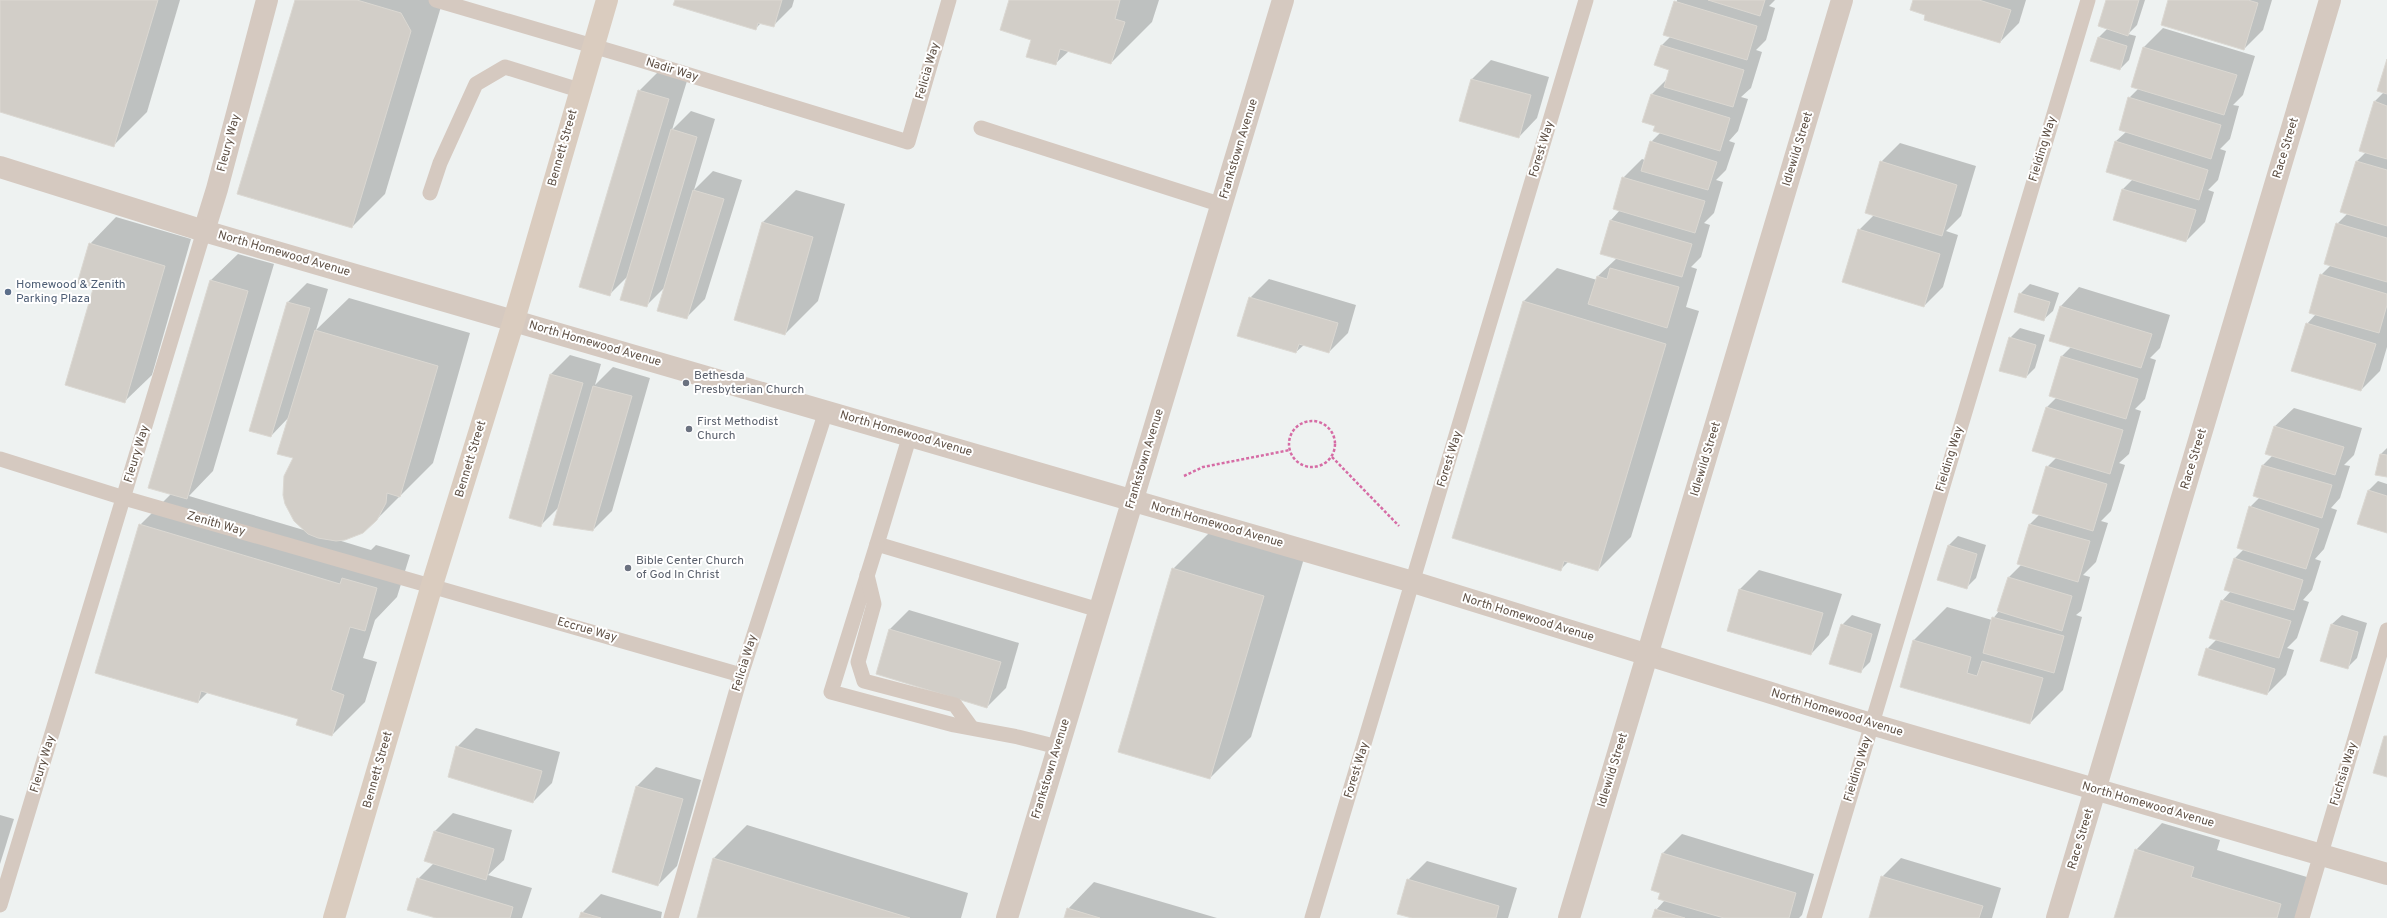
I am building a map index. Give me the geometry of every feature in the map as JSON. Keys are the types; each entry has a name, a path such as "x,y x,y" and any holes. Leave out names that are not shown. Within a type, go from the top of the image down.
{"main road":[{"name":"Bennett Street","path":"334,918 432,585 514,320 579,90 607,0"}],"street":[{"name":"Fleury Way","path":"204,231 217,189 267,0"},
{"name":"Frankstown Avenue","path":"1007,918 1284,0"},
{"name":"Idlewild Street","path":"1569,918 1842,0"},
{"name":"Race Street","path":"2057,918 2330,0"},
{"name":"North Homewood Avenue","path":"0,167 204,231 1413,582 1871,724 2387,874"}],"lane":[{"name":"Nadir Way","path":"436,0 908,142"},
{"name":"Felicia Way","path":"908,142 949,0"},
{"name":"Forest Way","path":"1312,918 1586,0"},
{"name":"Fielding Way","path":"1814,918 2088,0"},
{"path":"430,193 440,163 476,84 505,67 579,90"},
{"path":"981,128 1222,205"},
{"name":"Fleury Way","path":"0,905 204,231"},
{"name":"Felicia Way","path":"671,918 741,675 826,411"},
{"path":"910,435 831,692 971,728 1018,737 1058,747"},
{"name":"Zenith Way","path":"0,459 124,498 432,585"},
{"path":"877,544 1099,610"},
{"path":"867,575 874,604 858,662 864,681 955,705 971,728"},
{"name":"Eccrue Way","path":"432,585 741,675"},
{"name":"Fuchsia Way","path":"2302,918 2387,630"}],"path":[{"path":"1316,422 1323,424 1333,435 1335,442 1332,457 1326,462 1312,467 1298,462 1290,450 1289,442 1296,428 1301,424 1316,422"},
{"path":"1184,476 1203,467 1290,450"},
{"path":"1332,457 1401,529"}],"building":[{"path":"0,0 158,0 114,147 0,112"},
{"path":"295,0 357,0 401,13 411,31 352,228 237,194"},
{"path":"675,0 782,0 774,27 758,23 756,30 673,5"},
{"path":"1009,0 1120,0 1115,19 1125,22 1111,64 1060,49 1056,65 1026,57 1031,40 1000,30"},
{"path":"1708,0 1765,0 1760,16"},
{"path":"1913,0 1979,0 2011,10 2000,43 1924,20 1925,15 1910,10"},
{"path":"2106,0 2139,0 2128,36 2098,26"},
{"path":"2168,0 2248,0 2258,3 2244,50 2161,25"},
{"path":"1674,1 1757,26 1747,60 1663,35"},
{"path":"2098,37 2127,46 2120,70 2090,61"},
{"path":"1661,45 1744,70 1733,107 1664,87 1669,70 1654,65"},
{"path":"2143,47 2237,75 2224,115 2131,87"},
{"path":"2387,59 2387,94 2377,91"},
{"path":"1471,79 1531,95 1519,138 1459,121"},
{"path":"638,90 669,99 610,296 579,287"},
{"path":"1651,94 1730,118 1720,151 1653,131 1655,126 1642,122"},
{"path":"2128,97 2221,125 2211,159 2119,130"},
{"path":"2374,101 2387,106 2387,159 2359,151"},
{"path":"671,129 697,137 647,307 620,300"},
{"path":"1650,141 1717,162 1708,190 1641,171"},
{"path":"2115,141 2208,170 2199,200 2106,172"},
{"path":"1880,161 1957,185 1942,236 1865,213"},
{"path":"2356,161 2387,170 2387,226 2340,212"},
{"path":"1622,177 1705,201 1695,233 1613,209"},
{"path":"2122,189 2196,210 2186,242 2113,220"},
{"path":"693,190 724,199 687,319 657,311"},
{"path":"1610,220 1692,244 1682,277 1600,254"},
{"path":"762,222 813,237 785,335 734,320"},
{"path":"2336,223 2387,238 2387,282 2324,264"},
{"path":"1858,229 1940,254 1924,307 1842,282"},
{"path":"89,243 165,266 125,403 65,385 93,289 77,284"},
{"path":"1610,268 1679,287 1667,328 1588,304 1597,276 1607,279"},
{"path":"2320,274 2387,294 2387,305 2379,333 2309,313"},
{"path":"210,280 248,291 187,499 148,488"},
{"path":"2019,293 2050,302 2044,321 2014,312"},
{"path":"1249,297 1338,323 1329,353 1299,344 1296,353 1237,336"},
{"path":"1523,301 1666,344 1598,571 1564,561 1561,571 1452,538"},
{"path":"287,302 310,308 271,437 249,431"},
{"path":"2060,306 2152,334 2141,368 2049,341"},
{"path":"2306,323 2376,344 2361,391 2291,371"},
{"path":"315,330 438,366 400,497 387,493 386,503 377,520 363,533 345,540 336,541 318,538 308,534 294,521 285,504 283,495 284,476 293,458 277,454"},
{"path":"2009,337 2036,345 2026,378 1999,371"},
{"path":"2061,356 2138,379 2126,419 2049,396"},
{"path":"550,374 583,383 541,527 509,518"},
{"path":"593,386 632,396 593,531 553,525"},
{"path":"2046,407 2123,430 2110,474 2032,451"},
{"path":"2274,426 2344,447 2335,475 2265,454"},
{"path":"2380,454 2387,455 2387,477 2375,475"},
{"path":"2262,465 2332,485 2322,518 2253,496"},
{"path":"2046,466 2107,484 2093,531 2032,513"},
{"path":"2368,490 2387,496 2387,533 2357,524"},
{"path":"2249,506 2319,529 2306,569 2237,548"},
{"path":"139,524 340,584 342,578 377,588 365,631 350,627 331,690 344,695 332,736 296,725 298,719 201,691 198,703 95,673"},
{"path":"2029,524 2090,541 2078,582 2017,564"},
{"path":"1948,545 1977,554 1967,589 1937,580"},
{"path":"2234,558 2303,580 2294,610 2224,590"},
{"path":"1172,568 1264,596 1210,779 1118,752"},
{"path":"2008,577 2072,596 2062,631 1997,611"},
{"path":"1739,589 1823,613 1811,655 1727,631"},
{"path":"2221,600 2291,621 2279,658 2209,638"},
{"path":"1992,617 2064,636 2054,673 1983,653"},
{"path":"1841,624 1872,634 1861,673 1829,664"},
{"path":"2331,624 2358,632 2348,669 2320,661"},
{"path":"889,629 1001,662 987,708 876,674"},
{"path":"1913,640 1971,657 1967,673 1977,676 1982,661 2043,678 2030,724 1900,687"},
{"path":"2206,648 2275,669 2267,695 2198,675"},
{"path":"2384,736 2387,736 2387,777 2373,773"},
{"path":"456,746 542,771 533,803 448,777"},
{"path":"636,786 683,799 658,886 612,872"},
{"path":"434,831 494,849 486,880 424,861"},
{"path":"2135,849 2194,867 2191,877 2281,904 2277,918 2114,918"},
{"path":"1662,853 1796,893 1789,918 1724,918 1658,899 1660,893 1651,890"},
{"path":"713,858 910,918 697,918"},
{"path":"1881,876 1983,906 1979,918 1869,918"},
{"path":"417,878 513,907 510,918 436,918 407,910"},
{"path":"1407,879 1499,906 1496,918 1412,918 1397,914"},
{"path":"1067,908 1100,918 1064,918"},
{"path":"1655,909 1685,918 1652,918"},
{"path":"581,912 601,918 579,918"}],"place":[{"name":"Homewood & Zenith Parking Plaza","path":"8,292"},
{"name":"Bethesda Presbyterian Church","path":"686,383"},
{"name":"First Methodist Church","path":"689,429"},
{"name":"Bible Center Church of God In Christ","path":"628,568"}]}
